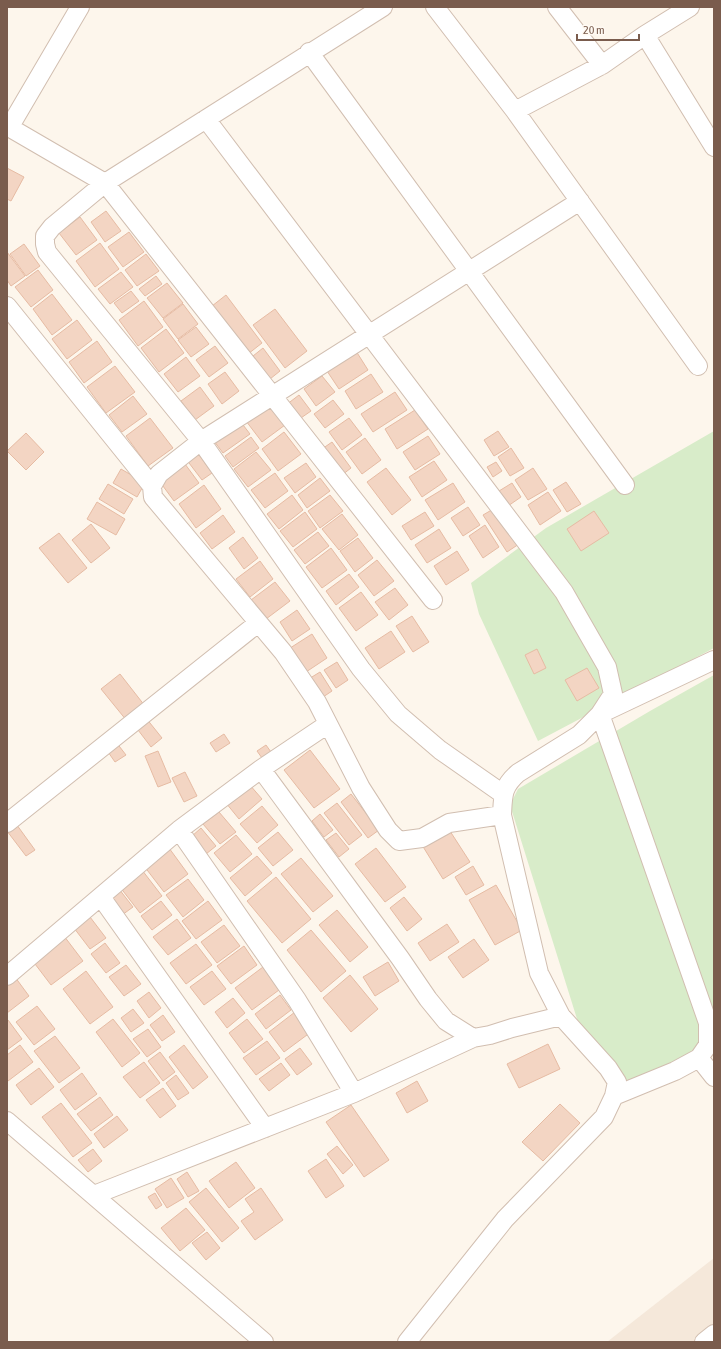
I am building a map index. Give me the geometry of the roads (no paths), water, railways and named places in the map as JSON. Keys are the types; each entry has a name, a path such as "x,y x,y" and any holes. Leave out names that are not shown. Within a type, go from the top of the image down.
{"street":[{"path":"80,7 8,127 105,183 433,600"},
{"path":"383,7 309,52 105,183 52,227 45,236 45,244 47,252 202,441 361,669 398,714 440,750 503,794"},
{"path":"435,7 580,201 698,366"},
{"path":"557,7 602,65"},
{"path":"514,111 602,65 645,35 690,7"},
{"path":"645,35 714,147"},
{"path":"309,52 625,485"},
{"path":"206,119 564,592 607,667 613,694 600,714 579,735 518,773 510,780 503,794 502,816 539,973 561,1016 608,1068 617,1082 614,1096 604,1117 505,1219 407,1342"},
{"path":"152,486 159,474 202,441 580,201"},
{"path":"7,306 152,486 153,498 283,652 317,702 361,788 388,830 399,841 422,838 449,823 502,816"},
{"path":"7,823 258,623"},
{"path":"600,714 714,660"},
{"path":"600,714 708,1023 708,1044 699,1058 675,1071 614,1096"},
{"path":"7,976 179,830 260,769 328,724"},
{"path":"260,769 400,958 428,999 446,1021 473,1038"},
{"path":"179,830 297,1000 354,1093"},
{"path":"101,897 265,1128"},
{"path":"94,1196 354,1093 473,1038 490,1035 561,1016"},
{"path":"699,1058 714,1077"},
{"path":"7,1121 264,1342"},
{"path":"704,1342 714,1334"}]}
